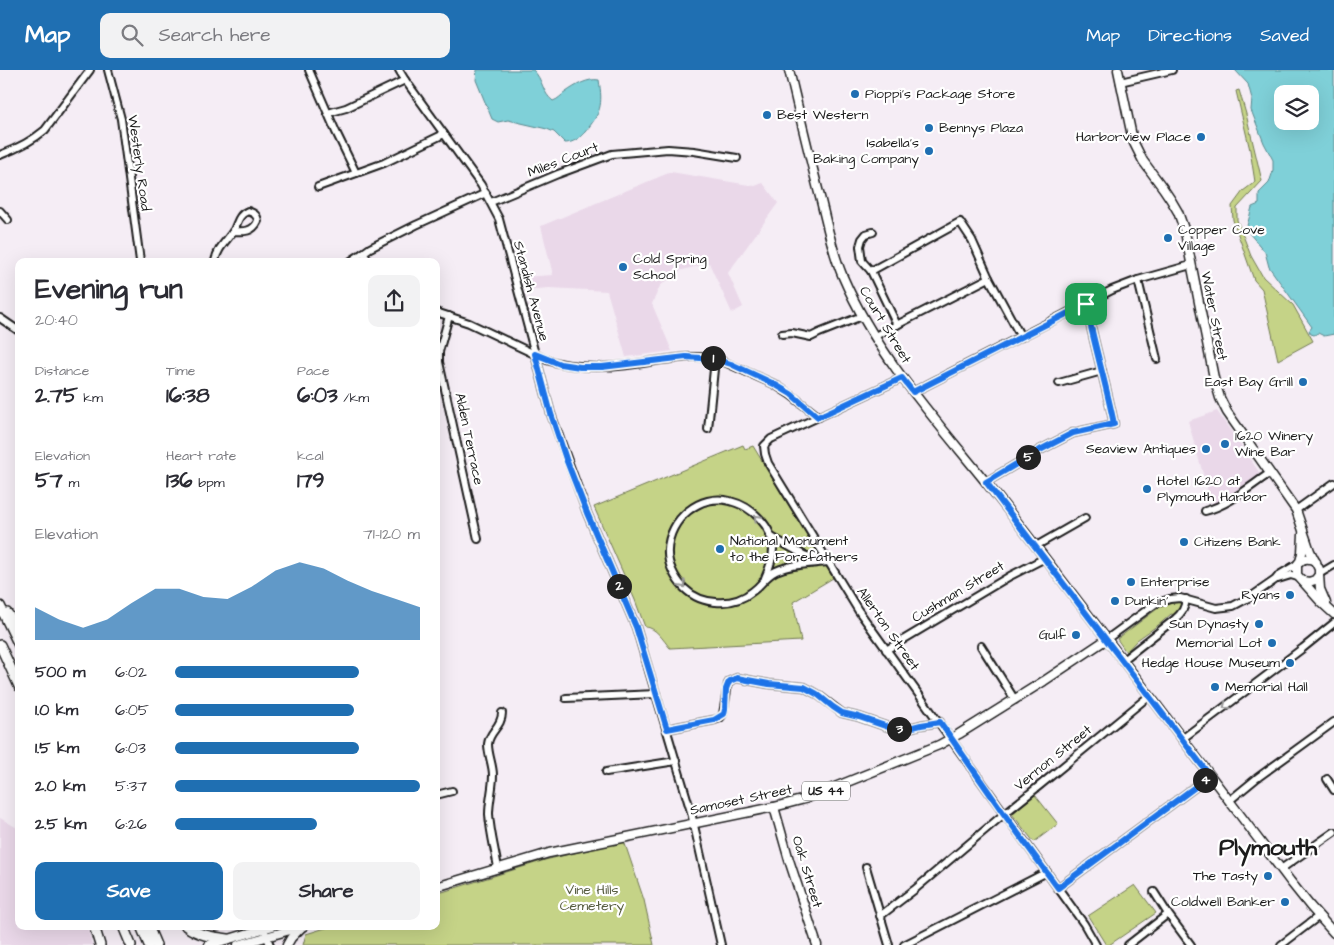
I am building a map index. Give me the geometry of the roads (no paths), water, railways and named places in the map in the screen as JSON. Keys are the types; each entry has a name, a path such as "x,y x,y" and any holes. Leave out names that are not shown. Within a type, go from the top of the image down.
{"highway":[{"path":"0,605 15,624"},
{"path":"0,605 15,637"},
{"path":"0,645 15,678"},
{"path":"13,674 15,680"},
{"path":"95,930 100,945"},
{"path":"125,930 131,945"},
{"path":"144,930 154,945"},
{"path":"149,930 154,945"},
{"path":"191,930 204,935 228,939"}],"main road":[{"name":"Court Street","path":"789,70 835,254 842,276 862,316 902,378 1036,546 1281,870 1334,932"},
{"name":"Water Street","path":"1118,70 1133,141 1143,161 1178,212 1185,232 1212,370 1220,398 1227,412 1296,510 1310,551 1317,563"},
{"name":"Water Street","path":"1299,562 1303,529"},
{"path":"1304,559 1310,559 1317,563 1320,569 1320,589 1332,612 1301,579 1296,568 1299,562 1304,559"},
{"path":"1301,579 1312,581 1319,574"},
{"name":"Samoset Street","path":"440,886 549,853 805,799 919,754 951,739 1015,700 1107,639"},
{"name":"Oak Street","path":"774,807 817,945"},
{"path":"287,945 299,930"},
{"path":"209,945 264,931"},
{"path":"238,945 264,931"}],"street":[{"path":"0,155 38,136 45,130 90,70"},
{"name":"Westerly Road","path":"108,70 121,119 140,258"},
{"path":"309,70 356,174"},
{"name":"Standish Avenue","path":"399,70 486,193 499,219 551,414 587,513 636,627 694,823 721,945"},
{"path":"1120,82 1172,70"},
{"path":"328,113 346,108 405,80"},
{"path":"318,188 356,174 444,134"},
{"name":"Miles Court","path":"491,202 612,154 668,149 737,158"},
{"path":"356,258 388,238 486,193"},
{"path":"0,211 8,220"},
{"path":"871,271 960,222 972,240 989,278 1020,337"},
{"path":"216,258 219,249 233,231"},
{"path":"873,232 866,234 862,239 860,246 862,261 871,271 898,324"},
{"path":"363,253 367,258"},
{"path":"913,392 1112,290 1138,280 1191,265"},
{"path":"875,336 989,278"},
{"path":"1138,280 1157,358"},
{"path":"986,482 1073,433 1114,424 1086,304"},
{"path":"440,313 469,323 560,364 580,367 602,367 686,357 715,359 731,364 774,384 791,394 818,417"},
{"name":"Alden Terrace","path":"440,348 449,316"},
{"path":"782,334 792,333 811,337 862,316"},
{"path":"0,318 15,328"},
{"path":"708,429 715,359"},
{"name":"Alden Terrace","path":"440,367 478,538"},
{"path":"1059,383 1102,371"},
{"name":"Allerton Street","path":"902,378 771,439 766,443 764,454 858,610 1084,924 1096,945"},
{"path":"1205,511 1225,503 1270,473"},
{"path":"1296,510 1334,482"},
{"path":"720,498 739,503 754,513 764,524 770,536 773,548 772,558 765,578 753,592 734,601 722,602 702,599 692,595 678,580 671,566 668,550 674,527 685,512 701,503 720,498"},
{"path":"1036,546 1086,518"},
{"path":"770,536 804,556 828,562"},
{"name":"Cushman Street","path":"886,650 1010,576 1045,558"},
{"path":"765,578 779,570 828,562"},
{"path":"1107,639 1155,604 1170,599 1186,599 1216,608 1233,606 1252,596 1299,562"},
{"path":"1319,574 1334,565"},
{"path":"1274,580 1291,575 1301,579"},
{"path":"1123,660 1175,620 1182,613 1186,599"},
{"path":"1182,739 1334,623"},
{"path":"981,646 1015,700"},
{"path":"667,729 720,718 724,714 728,684 737,678 769,684 804,687 817,694 842,713 891,728 905,729 940,722"},
{"path":"566,698 656,694"},
{"name":"Vernon Street","path":"880,916 1149,696"},
{"path":"498,868 489,812 493,774 488,745 489,738 502,719 502,713"},
{"path":"1229,801 1257,778 1334,722"},
{"path":"606,772 676,761"},
{"path":"1058,888 1210,776"},
{"path":"1326,779 1334,790"},
{"path":"440,794 452,791"},
{"path":"1281,870 1334,832"},
{"path":"866,867 889,945"},
{"path":"904,945 1047,872"},
{"path":"1154,892 1191,945"},
{"path":"1128,945 1168,914"},
{"path":"1281,945 1319,916"},
{"path":"264,931 270,945"}],"water":[{"path":"477,70 533,70 549,98 553,101 582,83 599,80 601,102 598,114 579,138 568,143 565,143 554,132 547,129 508,120 498,122 492,119 476,80"},
{"path":"1235,70 1334,70 1334,334 1324,336 1318,333 1311,334 1309,331 1312,327 1269,267 1265,252 1249,233 1247,226 1252,207 1259,204 1259,193 1269,183 1273,171 1273,160 1251,110 1252,99 1248,84"}],"place":[{"name":"Pioppi's Package Store","path":"855,94"},
{"name":"Best Western","path":"767,115"},
{"name":"Bennys Plaza","path":"929,128"},
{"name":"Harborview Place","path":"1201,137"},
{"name":"Isabella's Baking Company","path":"929,151"},
{"name":"Copper Cove Village","path":"1168,238"},
{"name":"Cold Spring School","path":"623,267"},
{"name":"East Bay Grill","path":"1303,382"},
{"name":"1620 Winery Wine Bar","path":"1225,444"},
{"name":"Seaview Antiques","path":"1206,449"},
{"name":"Hotel 1620 at Plymouth Harbor","path":"1147,489"},
{"name":"Citizens Bank","path":"1184,542"},
{"name":"National Monument to the Forefathers","path":"720,549"},
{"name":"Enterprise","path":"1131,582"},
{"name":"Ryans","path":"1290,595"},
{"name":"Dunkin'","path":"1115,601"},
{"name":"Sun Dynasty","path":"1259,624"},
{"name":"Gulf","path":"1076,635"},
{"name":"Memorial Lot","path":"1272,643"},
{"name":"Hedge House Museum","path":"1290,663"},
{"name":"Memorial Hall","path":"1215,687"},
{"name":"The Tasty","path":"1268,876"},
{"name":"Coldwell Banker","path":"1285,902"}],"district":[{"name":"Plymouth","path":"1268,848"}],"park label":[{"name":"Vine Hills Cemetery","path":"592,898"}]}
